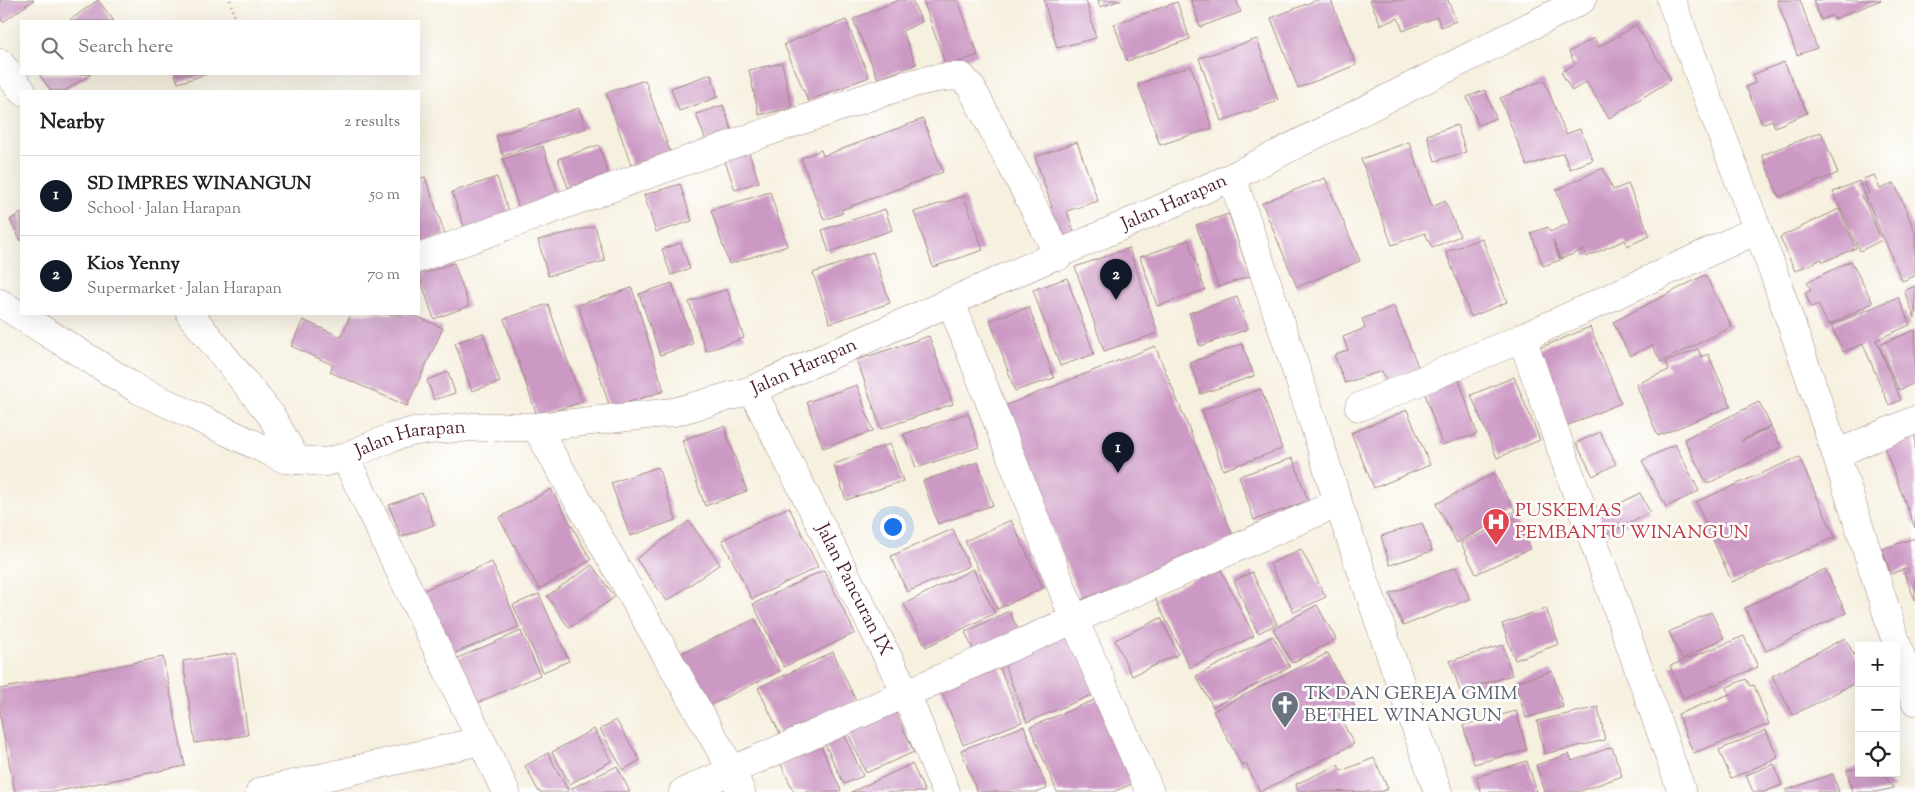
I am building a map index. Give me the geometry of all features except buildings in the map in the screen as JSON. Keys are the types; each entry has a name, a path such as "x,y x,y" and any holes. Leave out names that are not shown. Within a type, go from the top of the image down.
{"street":[{"name":"Jalan Harapan","path":"21,315 139,390 285,459 326,462 346,457 390,438 414,431 464,427 536,427 674,412 752,390 1059,256 1232,177 1549,8 1582,0"},
{"path":"1671,0 1757,230 1836,454 1915,701"},
{"path":"0,63 21,90"},
{"path":"420,258 730,144 862,100 930,80 948,77 962,77 971,87 1059,256"},
{"path":"1232,177 1314,424 1338,503 1438,792"},
{"path":"1359,407 1522,338 1757,230"},
{"name":"Jalan Harapan","path":"0,302 20,315"},
{"path":"951,302 1074,619 1150,792"},
{"path":"191,315 271,415 296,460"},
{"path":"1522,338 1682,792"},
{"name":"Jalan Pancuran IX","path":"752,390 906,693 946,792"},
{"path":"1836,454 1915,420"},
{"path":"536,427 736,781"},
{"path":"346,457 480,742 506,792"},
{"path":"683,792 736,781 906,693 1338,503"},
{"path":"260,792 480,742"}],"path":[{"path":"230,0 236,20"}],"place":[{"name":"Kios Yenny","path":"1116,300"},
{"name":"SD IMPRES WINANGUN","path":"1118,473"},
{"name":"PUSKEMAS PEMBANTU WINANGUN","path":"1496,546"},
{"name":"TK DAN GEREJA GMIM BETHEL WINANGUN","path":"1285,729"}]}
